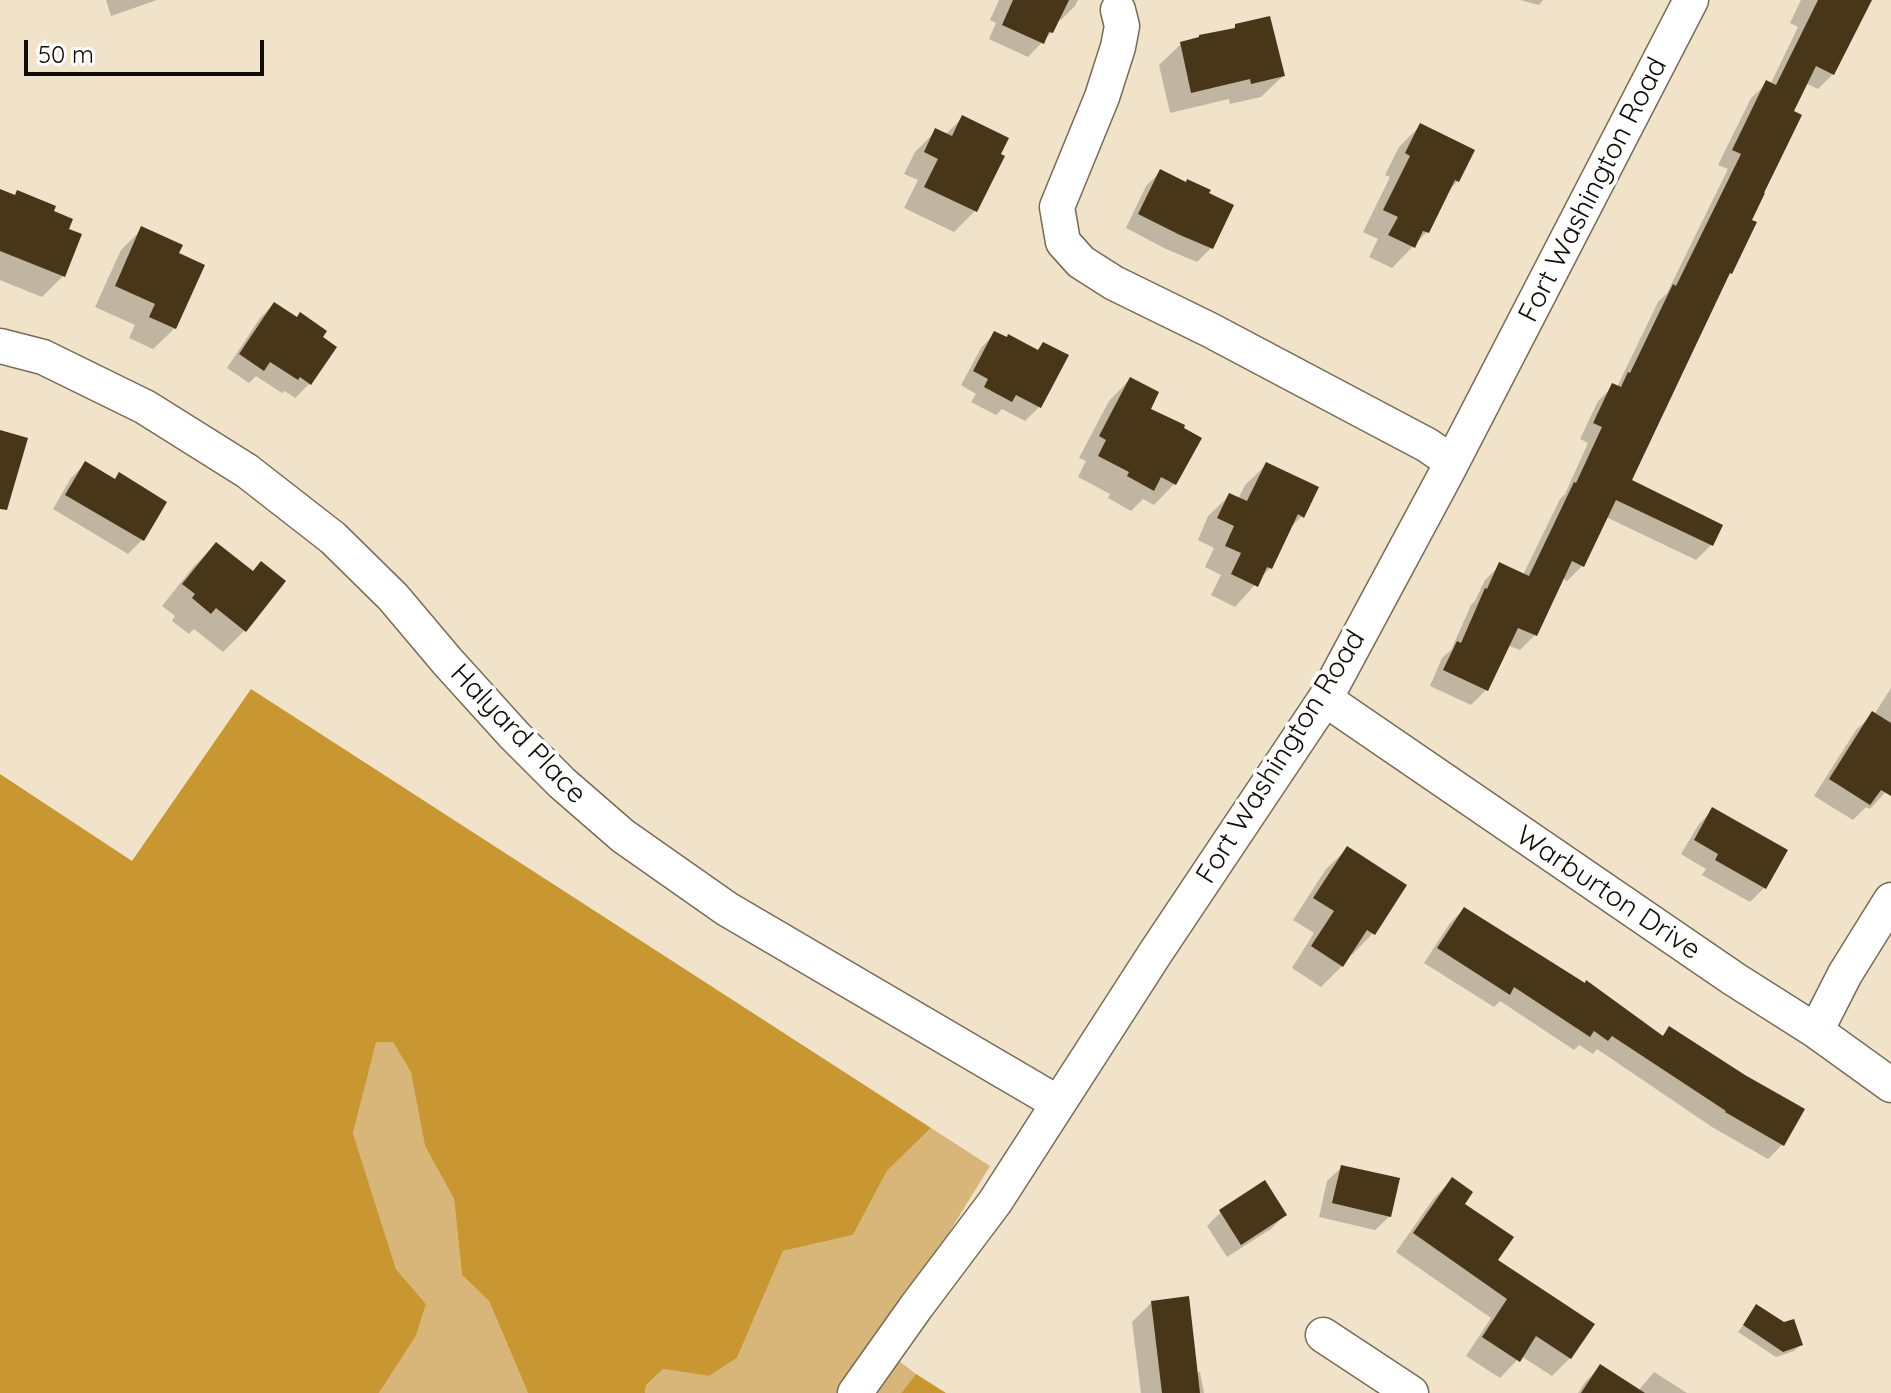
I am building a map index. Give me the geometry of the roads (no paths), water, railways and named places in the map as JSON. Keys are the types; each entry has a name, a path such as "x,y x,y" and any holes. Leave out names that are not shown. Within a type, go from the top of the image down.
{"street":[{"name":"Fort Washington Road","path":"855,1393 995,1202 1325,699 1452,462 1691,0"},
{"path":"1118,10 1122,26 1118,47 1102,97 1057,207 1063,242 1081,262 1114,283 1210,330 1427,445 1452,462"},
{"name":"Halyard Place","path":"0,346 43,357 145,407 247,471 343,548 393,597 514,735 562,783 623,836 727,909 1058,1103"},
{"name":"Warburton Drive","path":"1325,699 1891,1085"},
{"path":"1816,1031 1845,974 1891,900"},
{"path":"1323,1335 1411,1393"}]}
